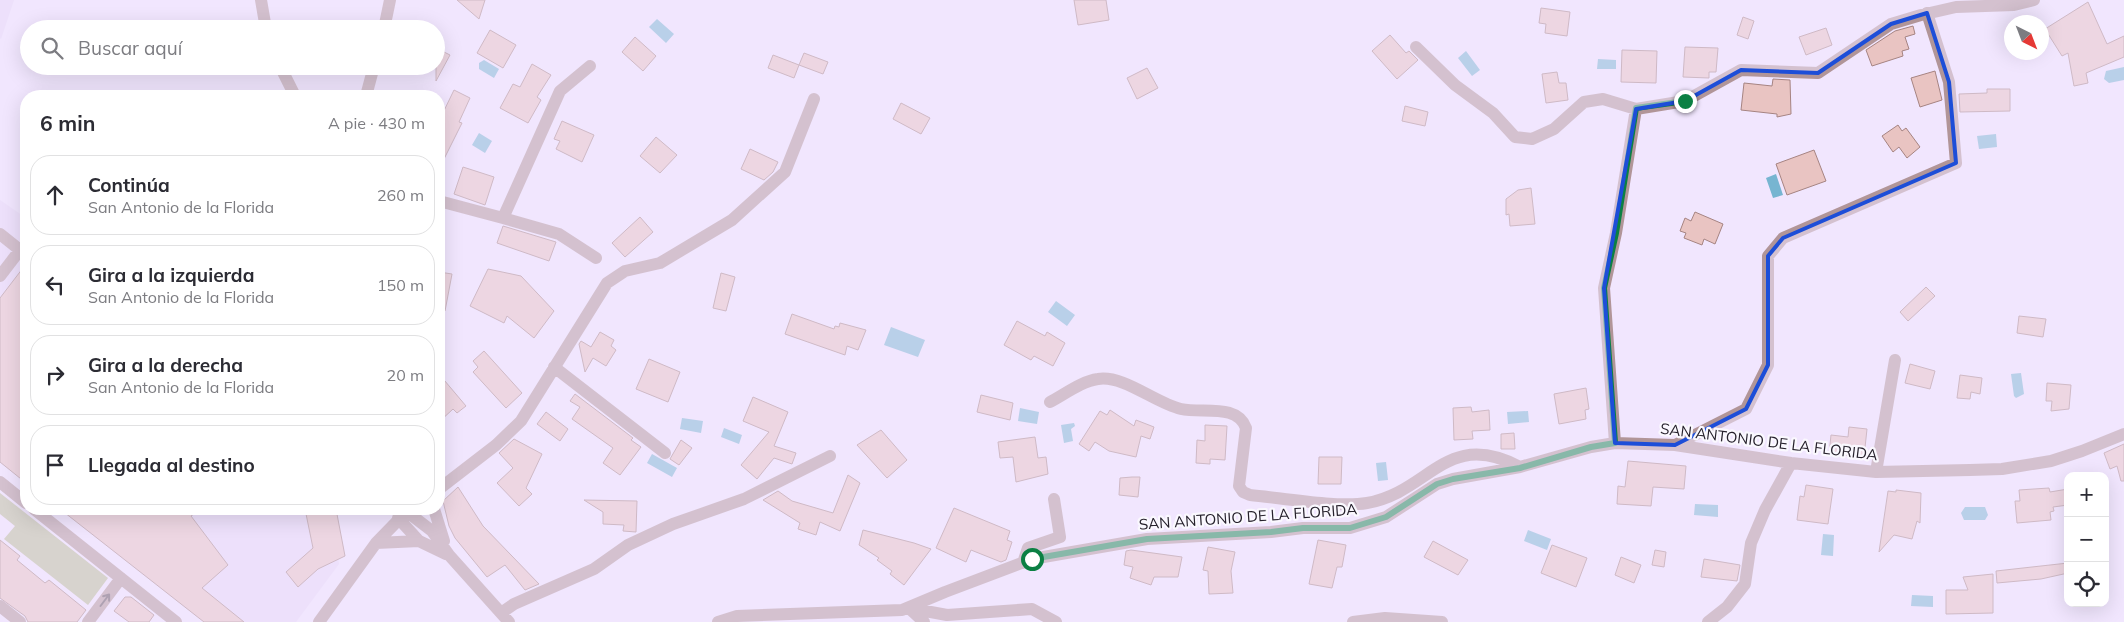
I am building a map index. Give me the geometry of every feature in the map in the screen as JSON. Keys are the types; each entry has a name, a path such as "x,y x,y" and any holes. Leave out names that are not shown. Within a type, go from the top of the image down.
{"street":[{"path":"261,0 264,20"},
{"path":"386,20 390,0"},
{"path":"1416,47 1456,85 1493,113 1515,137 1532,139 1554,129 1584,102 1602,99 1636,108 1685,101 1741,70 1818,73 1891,24 1956,7 2014,5 2034,0"},
{"path":"1675,445 1746,409 1768,365 1768,256 1783,238 1956,163 1949,82 1927,14"},
{"path":"503,218 560,91 590,66"},
{"path":"284,75 292,90"},
{"path":"368,90 372,75"},
{"path":"445,484 496,444 521,421 607,283 625,271 660,263 732,220 785,172 814,99"},
{"path":"1615,443 1604,288 1616,233 1636,108"},
{"path":"445,203 559,234 596,258"},
{"path":"0,234 20,250 0,276"},
{"path":"1876,472 1895,360"},
{"path":"554,367 665,453"},
{"path":"1050,402 1088,382 1108,379 1180,409 1234,414 1243,421 1246,428 1239,486 1243,492 1250,495 1365,503 1398,493 1453,459 1470,455 1488,455 1504,459 1520,468"},
{"name":"SAN ANTONIO DE LA FLORIDA","path":"718,622 737,616 821,615 902,610 1022,563 1147,539 1271,532 1303,528 1350,528 1386,517 1437,484 1453,479 1520,468 1591,447 1615,443 1675,445 1791,463 1876,472 2002,469 2030,466 2082,451 2124,434"},
{"path":"409,515 432,530 449,555 505,618 514,604 594,569 628,545 673,524 744,499 830,456"},
{"path":"1708,622 1727,607 1745,584 1750,543 1765,510 1791,463"},
{"path":"0,482 20,498"},
{"path":"1022,563 1028,548 1060,537 1054,499"},
{"path":"42,515 176,622"},
{"path":"319,622 376,543 401,515"},
{"path":"406,515 419,541"},
{"path":"436,515 449,555"},
{"path":"376,543 419,541 449,555"},
{"path":"88,622 121,578"},
{"path":"0,606 20,622"},
{"path":"909,608 924,622"},
{"name":"SAN ANTONIO DE LA FLORIDA","path":"909,608 947,615 1032,608 1056,622"},
{"path":"1353,622 1385,618 1442,622"}],"highlighted area":[{"path":"1927,13 1949,82 1956,163 1783,238 1768,256 1768,365 1746,409 1675,445 1615,443 1604,288 1636,109 1685,101 1741,70 1818,73 1891,24"}],"shaded area":[{"path":"0,0 14,0 1,39 0,38"},
{"path":"0,200 20,214 20,473 0,458"},
{"path":"76,515 331,515 339,564 296,622 220,622"}],"green space":[{"path":"0,493 20,509 20,515 28,515 108,578 88,605 4,539 15,526 0,514"}],"water":[{"path":"657,19 674,34 666,43 649,27"},
{"path":"1466,51 1480,70 1472,76 1458,58"},
{"path":"1598,59 1616,60 1616,69 1597,69"},
{"path":"484,60 499,69 494,78 479,69 479,63"},
{"path":"2124,67 2124,80 2109,83 2104,79 2106,71"},
{"path":"479,133 492,141 485,153 472,145"},
{"path":"1996,134 1997,147 1979,149 1977,136"},
{"path":"1776,174 1783,195 1773,198 1766,178"},
{"path":"1056,301 1075,315 1067,326 1048,312"},
{"path":"891,327 925,340 918,357 884,345"},
{"path":"2021,373 2024,394 2016,398 2014,396 2011,374"},
{"path":"1020,408 1039,412 1037,424 1018,421"},
{"path":"1528,411 1529,422 1508,424 1507,412"},
{"path":"682,418 703,421 701,433 680,429"},
{"path":"1074,423 1075,426 1071,429 1073,441 1064,443 1061,425"},
{"path":"724,428 742,435 739,444 721,437"},
{"path":"652,454 677,468 672,477 647,463"},
{"path":"1386,462 1388,480 1378,481 1376,463"},
{"path":"1695,504 1718,505 1718,517 1694,515"},
{"path":"1965,507 1985,507 1988,515 1985,520 1964,520 1961,513"},
{"path":"1528,530 1551,539 1547,550 1524,541"},
{"path":"1823,534 1834,535 1833,556 1821,555"},
{"path":"1912,595 1933,596 1933,607 1911,606"}],"building":[{"path":"457,0 485,0 479,19"},
{"path":"1074,0 1106,0 1109,20 1078,25"},
{"path":"2088,2 2107,44 2124,36 2124,57 2086,73 2088,83 2074,86 2068,53 2062,56 2049,35 2049,26"},
{"path":"1541,8 1570,12 1567,36 1545,33 1546,24 1539,23"},
{"path":"1743,17 1754,21 1748,39 1737,35"},
{"path":"1913,26 1915,34 1905,37 1909,49 1902,51 1903,56 1872,66 1866,50 1895,31"},
{"path":"1826,28 1832,45 1806,55 1799,37"},
{"path":"490,30 516,45 503,68 477,53"},
{"path":"1390,35 1406,53 1409,51 1418,60 1397,79 1372,51"},
{"path":"635,37 656,56 643,71 622,52"},
{"path":"1685,47 1718,48 1716,72 1709,72 1709,78 1683,77"},
{"path":"1622,50 1657,51 1656,83 1621,82"},
{"path":"445,52 450,55 445,64"},
{"path":"804,53 828,62 823,74 799,65"},
{"path":"773,55 799,65 794,78 768,68"},
{"path":"532,64 551,75 537,97 541,100 528,123 500,108 513,84 520,87"},
{"path":"1147,68 1158,88 1137,99 1127,78"},
{"path":"1935,71 1942,100 1920,107 1911,78"},
{"path":"1557,72 1559,83 1566,83 1568,100 1546,103 1542,74"},
{"path":"1773,79 1790,80 1791,114 1777,117 1777,114 1741,110 1744,83 1772,86"},
{"path":"1987,89 2010,89 2010,111 1960,112 1959,94 1987,93"},
{"path":"454,90 470,98 459,122 462,123 445,157 445,109"},
{"path":"901,103 930,118 921,134 893,119"},
{"path":"1405,106 1428,112 1425,126 1402,121"},
{"path":"562,121 594,135 582,162 556,149 560,141 554,139"},
{"path":"1898,125 1902,131 1906,128 1920,147 1907,158 1899,147 1893,152 1882,136"},
{"path":"656,137 677,155 660,173 640,156"},
{"path":"750,149 778,162 773,172 764,180 741,169"},
{"path":"1814,150 1826,181 1787,195 1776,164"},
{"path":"463,167 494,177 485,205 454,194"},
{"path":"1531,188 1535,224 1510,226 1509,214 1506,215 1506,199 1518,190"},
{"path":"1695,212 1723,224 1715,244 1704,239 1702,245 1684,238 1686,233 1680,231 1685,218 1691,221"},
{"path":"640,217 653,232 625,257 612,243"},
{"path":"503,226 556,242 549,261 497,243"},
{"path":"488,269 521,276 554,311 534,338 507,316 504,323 470,306"},
{"path":"20,272 20,478 0,462 0,298"},
{"path":"445,273 452,274 445,311"},
{"path":"721,273 735,277 726,311 713,308"},
{"path":"1926,287 1935,296 1908,321 1900,312"},
{"path":"792,314 834,329 835,326 839,327 840,323 866,330 858,350 847,346 845,355 785,334"},
{"path":"2019,316 2046,319 2043,337 2017,333"},
{"path":"1017,321 1045,336 1047,332 1065,343 1053,366 1034,356 1031,360 1004,345"},
{"path":"600,332 614,340 611,346 616,350 606,366 593,358 585,372 579,344 581,341 591,347"},
{"path":"484,351 522,393 506,408 473,372 478,367 473,361"},
{"path":"649,359 680,372 668,402 636,389"},
{"path":"1910,364 1935,371 1930,389 1905,383"},
{"path":"1960,375 1982,378 1980,394 1971,392 1970,399 1957,398"},
{"path":"445,381 466,406 457,413 453,409 445,416"},
{"path":"2047,383 2071,385 2069,409 2051,411 2052,401 2046,401"},
{"path":"1586,388 1589,409 1585,410 1586,419 1559,424 1554,394"},
{"path":"575,394 633,438 631,440 641,447 620,475 603,463 613,448 572,419 580,407 570,401"},
{"path":"981,395 1013,403 1010,420 977,412"},
{"path":"753,397 788,412 774,446 796,453 792,464 774,458 757,479 741,465 769,432 743,421"},
{"path":"1471,407 1472,412 1489,410 1490,430 1472,431 1473,439 1454,440 1453,408"},
{"path":"1110,410 1134,426 1136,420 1154,427 1150,439 1141,436 1136,457 1109,451 1095,442 1089,451 1079,444 1100,411 1107,415"},
{"path":"546,412 568,429 560,441 537,424"},
{"path":"1205,425 1227,426 1225,460 1210,459 1210,464 1196,463 1197,440 1205,441"},
{"path":"1849,427 1867,429 1864,457 1829,454 1831,435 1848,437"},
{"path":"881,430 907,460 887,478 857,445"},
{"path":"1514,433 1515,449 1501,449 1501,434"},
{"path":"1035,437 1038,458 1046,457 1048,474 1016,482 1013,457 1000,458 998,442"},
{"path":"514,439 542,454 526,488 532,494 519,506 497,483 513,468 499,453"},
{"path":"681,440 692,448 679,465 670,459"},
{"path":"2124,444 2124,481 2121,481 2117,466 2110,469 2104,453"},
{"path":"1319,457 1342,457 1341,484 1318,484"},
{"path":"1628,461 1686,466 1684,489 1653,487 1651,506 1617,504 1618,486 1625,487"},
{"path":"848,475 860,483 840,531 820,522 816,535 798,529 800,523 763,500 778,491 792,501 833,513"},
{"path":"1140,477 1138,497 1119,495 1120,478"},
{"path":"1806,485 1833,489 1828,524 1797,520 1800,496 1804,497"},
{"path":"458,487 483,526 539,584 525,590 505,565 487,577 455,538 449,526 445,509 445,499"},
{"path":"2049,488 2050,492 2064,490 2064,506 2053,507 2054,511 2050,512 2051,520 2017,523 2015,501 2020,501 2019,490"},
{"path":"1896,490 1921,493 1920,523 1917,521 1912,539 1894,535 1879,552 1888,491 1896,492"},
{"path":"584,500 637,501 636,532 623,531 624,525 603,524 603,512"},
{"path":"954,508 1010,531 1007,540 1012,542 1006,560 1001,562 971,550 966,562 936,548"},
{"path":"68,515 192,515 191,516 228,565 202,588 244,622 204,622"},
{"path":"306,515 337,515 345,556 318,569 298,587 286,572 313,548"},
{"path":"863,530 931,549 904,585 890,574 892,571 877,560 879,558 859,545"},
{"path":"0,540 20,556 17,560 45,583 49,580 86,610 77,622 28,622 25,616 0,598"},
{"path":"1318,540 1346,545 1342,567 1337,567 1332,588 1309,584"},
{"path":"1433,541 1468,560 1458,575 1424,557"},
{"path":"1552,545 1587,558 1576,587 1541,573"},
{"path":"1208,547 1235,552 1231,571 1233,593 1209,594 1208,571 1203,570"},
{"path":"1131,550 1182,557 1178,577 1154,577 1151,585 1130,578 1133,567 1124,565 1126,551"},
{"path":"1655,550 1666,552 1664,567 1652,565"},
{"path":"1621,557 1641,565 1634,583 1615,575"},
{"path":"1704,559 1740,565 1737,581 1701,577"},
{"path":"2064,563 2064,574 2041,579 1997,583 1996,571"},
{"path":"1993,574 1993,613 1946,614 1946,590 1968,590 1963,577"},
{"path":"125,597 131,597 154,615 149,622 129,622 114,611"}],"route":[{"path":"1032,559 1147,539 1271,532 1318,527 1350,528 1386,517 1437,484 1453,479 1520,468 1591,447 1615,443 1604,288 1616,233 1632,127 1636,108 1685,101"}]}
